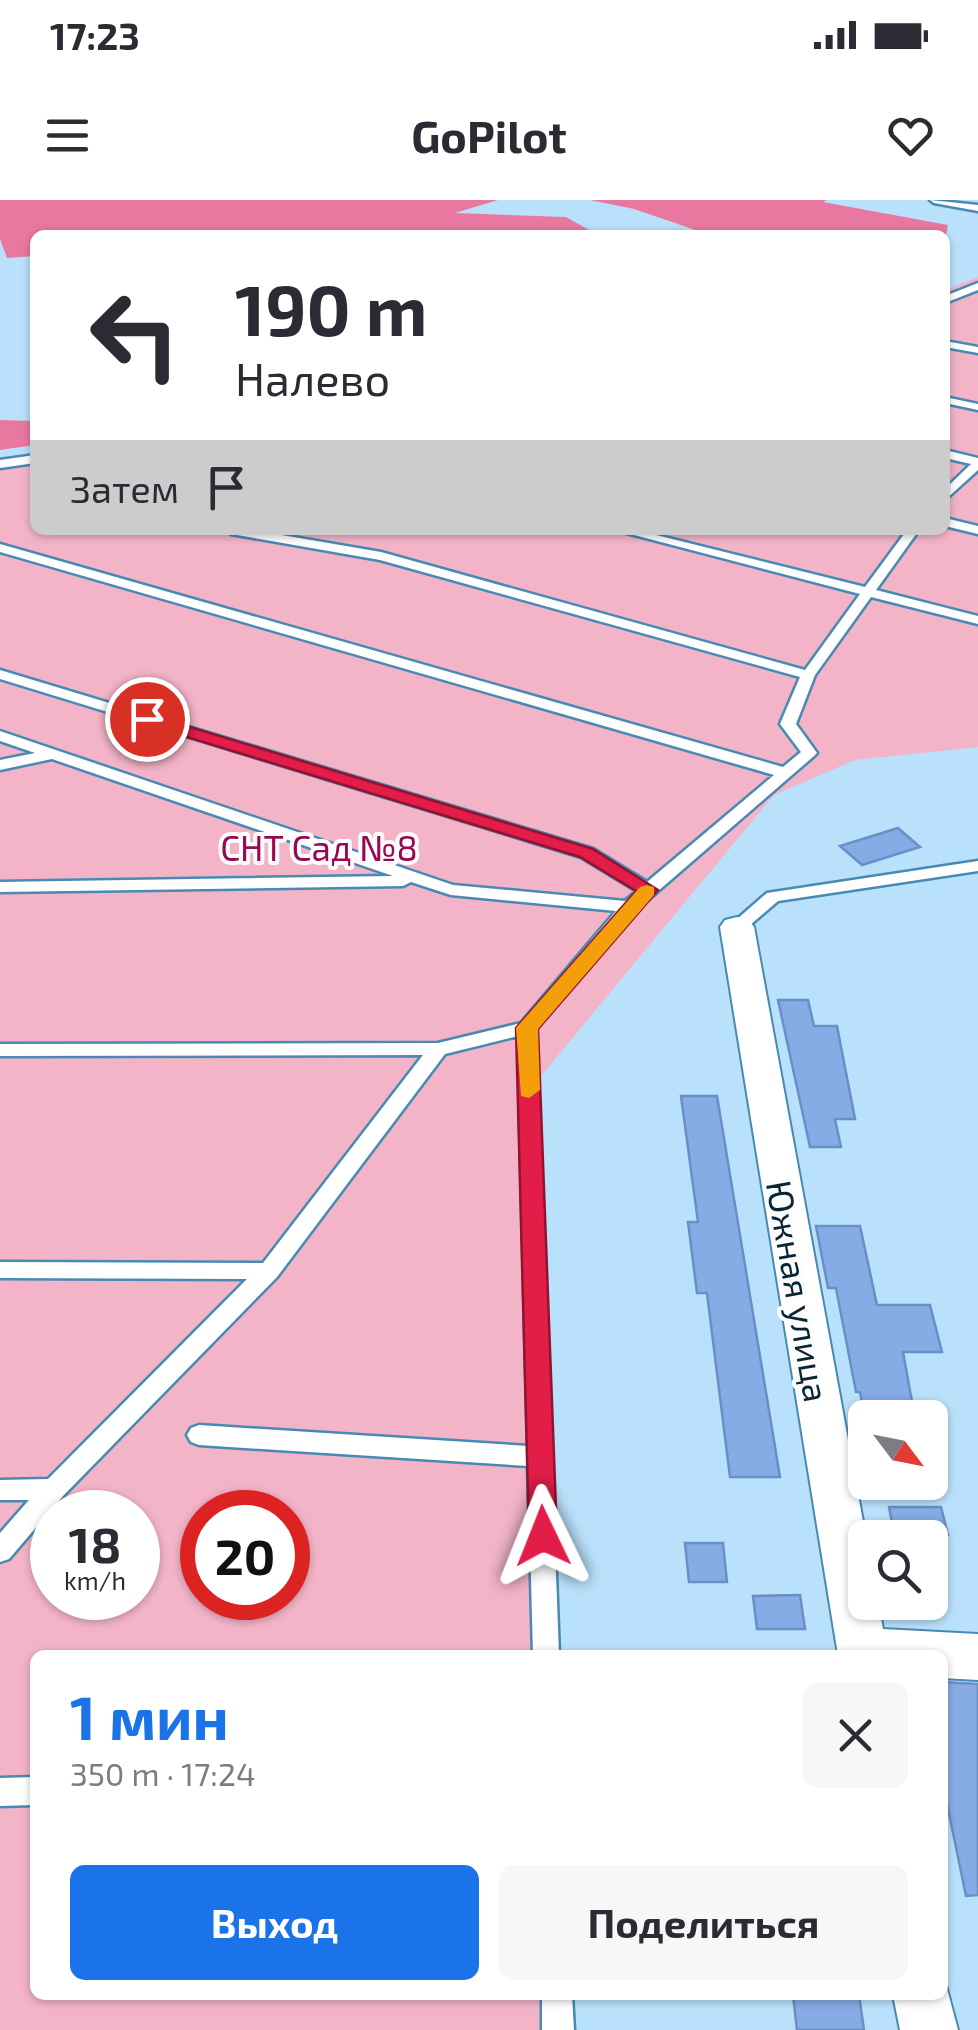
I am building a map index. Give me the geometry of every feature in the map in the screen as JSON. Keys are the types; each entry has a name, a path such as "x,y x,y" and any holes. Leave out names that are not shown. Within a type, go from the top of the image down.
{"street":[{"name":"Южная улица","path":"738,926 863,1650"},
{"path":"948,1656 978,1657"},
{"path":"923,2000 928,2030"}],"lane":[{"path":"934,200 978,208"},
{"path":"950,298 978,286"},
{"path":"964,292 978,295"},
{"path":"950,345 978,350"},
{"path":"950,401 978,407"},
{"path":"950,455 978,463 950,491"},
{"path":"950,523 978,530"},
{"path":"260,535 382,556 808,675"},
{"path":"641,535 978,620"},
{"path":"0,1050 438,1050 527,1028 629,907 808,753 788,724 808,675 866,590 910,535"},
{"path":"0,548 786,772"},
{"path":"0,674 587,853 648,890"},
{"path":"0,736 450,890 594,900 629,907"},
{"path":"0,765 52,754"},
{"path":"738,926 773,897 978,866"},
{"path":"0,887 420,881"},
{"path":"527,1028 546,1650"},
{"path":"0,1550 54,1489 269,1270 438,1050"},
{"path":"0,1270 269,1270"},
{"path":"199,1435 540,1456"},
{"path":"0,1490 54,1489"},
{"path":"0,1792 30,1791"},
{"path":"557,2000 558,2030"}],"green space":[{"name":"СНТ Сад №8","path":"978,277 978,747 855,760 774,795 536,1082 553,1650 30,1650 30,2000 563,2000 564,2030 0,2030 0,458 30,454 30,535 950,535 950,288"}],"shaded area":[{"path":"0,200 498,200 455,213 566,217 589,230 30,230 30,256 7,258 0,239"},
{"path":"590,200 827,200 823,202 948,225 947,230 695,230 634,209"},
{"path":"0,420 30,421 30,446 0,450"}],"building":[{"path":"898,828 920,847 862,865 840,846"},
{"path":"778,1000 808,1000 814,1026 837,1026 855,1119 835,1119 841,1147 810,1147"},
{"path":"681,1096 717,1096 780,1477 730,1477 707,1293 697,1293 688,1222 698,1222"},
{"path":"816,1226 860,1226 877,1305 930,1305 942,1352 903,1352 912,1400 862,1400 860,1392 856,1392 836,1288 828,1288"},
{"path":"889,1507 941,1507 944,1520 892,1520"},
{"path":"685,1543 723,1543 727,1582 689,1582"},
{"path":"800,1595 805,1629 757,1629 753,1596"},
{"path":"948,1682 978,1684 978,1895 966,1896 948,1809"},
{"path":"794,2000 860,2000 864,2030 797,2030"}],"slow traffic":[{"path":"529,1090 527,1028 647,891"}],"route":[{"path":"147,719 587,853 648,890 629,907 527,1028 543,1536"}]}
